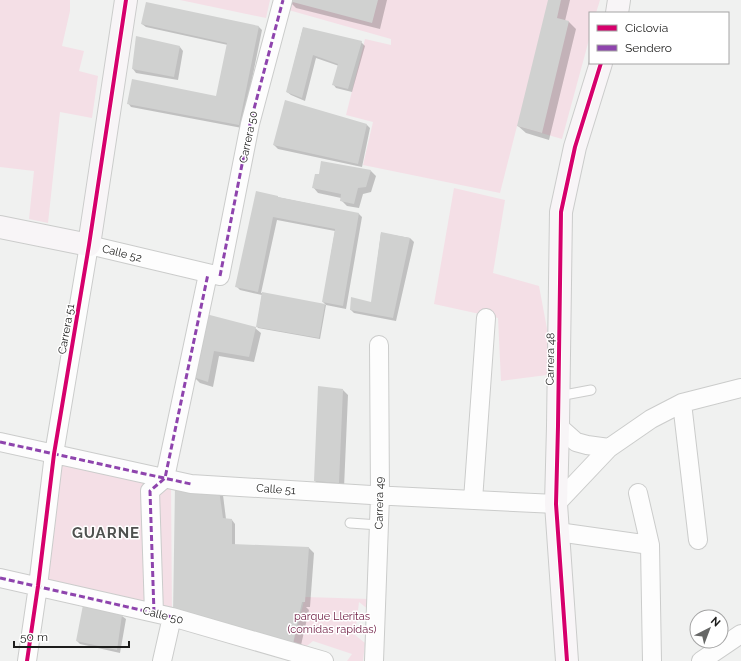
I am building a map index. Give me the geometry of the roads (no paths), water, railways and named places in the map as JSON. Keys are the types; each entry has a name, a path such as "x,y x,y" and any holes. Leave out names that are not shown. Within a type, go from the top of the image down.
{"street":[{"name":"Carrera 51","path":"27,661 38,586 54,454 90,245 126,0"},
{"name":"Carrera 50","path":"165,478 250,124 283,0"},
{"path":"617,12 619,0"},
{"name":"Carrera 48","path":"567,661 556,504 561,212 574,147 601,64"},
{"name":"Calle 52","path":"0,227 90,245 214,275"},
{"path":"473,500 486,318"},
{"name":"Carrera 49","path":"374,661 380,496 375,381 379,345"},
{"path":"556,504 608,448 651,419 682,403 741,388"},
{"path":"682,403 698,540"},
{"path":"558,426 576,442 586,446 608,448"},
{"name":"Calle 51","path":"0,442 191,484 380,496 556,504"},
{"path":"154,613 150,490 165,478"},
{"path":"638,493 650,545 652,661"},
{"path":"558,532 650,545"},
{"name":"Calle 50","path":"0,578 172,617 324,661"},
{"path":"162,661 172,617"},
{"path":"701,661 741,634"}],"lane":[{"path":"559,396 591,390"},
{"path":"350,523 379,525"}],"district":[{"name":"GUARNE","path":"106,533"}],"park label":[{"name":"parque Lleritas (comidas rapidas)","path":"332,622"}]}
